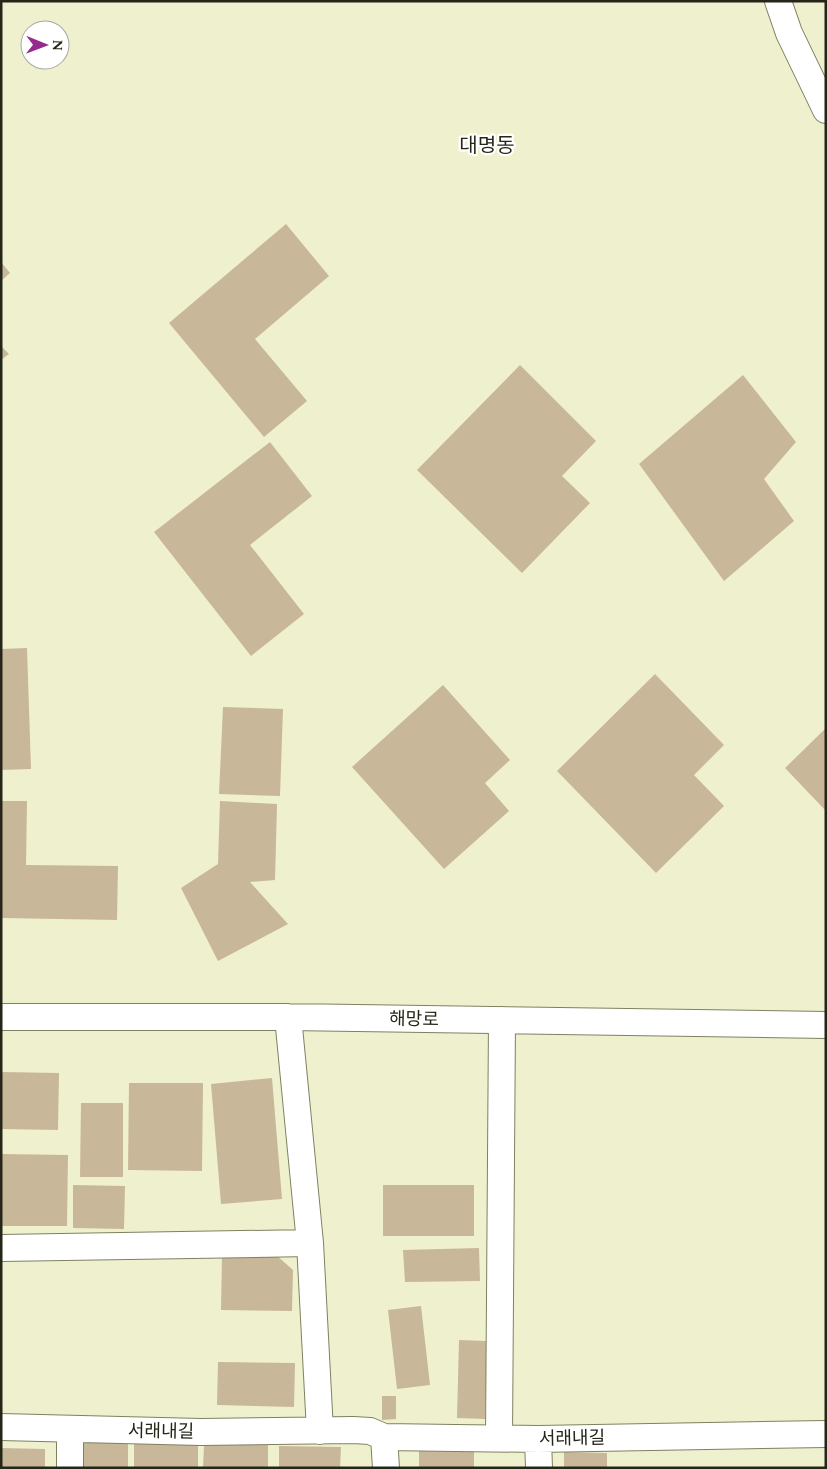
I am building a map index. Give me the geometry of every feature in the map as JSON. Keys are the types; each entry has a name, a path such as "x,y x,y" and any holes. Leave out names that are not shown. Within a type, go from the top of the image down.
{"street":[{"path":"778,1 788,33 826,110"},
{"name":"해망로","path":"1,1017 288,1017 826,1025"},
{"path":"288,1017 310,1243 320,1431"},
{"path":"499,1437 502,1020"},
{"path":"1,1248 310,1243"},
{"name":"서래내길","path":"1,1427 201,1432 370,1431 384,1437 538,1439 826,1434"},
{"path":"70,1430 70,1468"},
{"path":"384,1437 386,1468"},
{"path":"538,1439 539,1468"}],"building":[{"path":"286,224 329,276 255,339 307,401 264,437 169,323"},
{"path":"1,262 10,273 1,281"},
{"path":"1,346 9,354 1,360"},
{"path":"520,365 596,441 562,476 590,503 522,573 417,470"},
{"path":"743,375 796,442 764,479 794,521 724,581 639,464"},
{"path":"270,442 312,496 250,545 304,614 251,656 154,532"},
{"path":"27,648 31,769 1,770 1,649"},
{"path":"655,674 724,745 694,775 724,806 656,873 557,771"},
{"path":"443,685 510,760 485,783 509,811 444,869 352,767"},
{"path":"223,707 283,709 280,796 219,794"},
{"path":"826,728 826,811 785,768"},
{"path":"1,801 27,801 26,865 118,866 117,920 1,918"},
{"path":"220,801 277,804 275,880 250,882 288,924 218,961 181,888 218,864"},
{"path":"1,1072 59,1073 58,1130 1,1129"},
{"path":"272,1078 282,1199 221,1204 211,1084"},
{"path":"129,1083 203,1083 202,1171 128,1170"},
{"path":"81,1103 123,1103 123,1177 80,1177"},
{"path":"1,1154 68,1155 67,1226 1,1226"},
{"path":"73,1185 125,1186 124,1229 73,1228"},
{"path":"383,1185 474,1185 474,1236 383,1236"},
{"path":"479,1248 480,1281 405,1282 403,1250"},
{"path":"222,1254 276,1255 293,1270 292,1311 221,1310"},
{"path":"421,1306 430,1385 397,1389 388,1310"},
{"path":"459,1340 487,1341 485,1419 457,1418"},
{"path":"218,1362 295,1363 294,1407 217,1405"},
{"path":"382,1396 396,1396 396,1419 382,1420"},
{"path":"78,1441 128,1442 128,1468 78,1468"},
{"path":"134,1441 198,1442 198,1468 134,1468"},
{"path":"204,1445 268,1445 268,1468 203,1468"},
{"path":"279,1446 341,1447 340,1468 279,1468"},
{"path":"1,1448 45,1449 45,1468 1,1468"},
{"path":"419,1451 474,1452 474,1468 419,1468"},
{"path":"564,1452 607,1453 607,1468 564,1468"}],"district":[{"name":"대명동","path":"487,145"}]}
